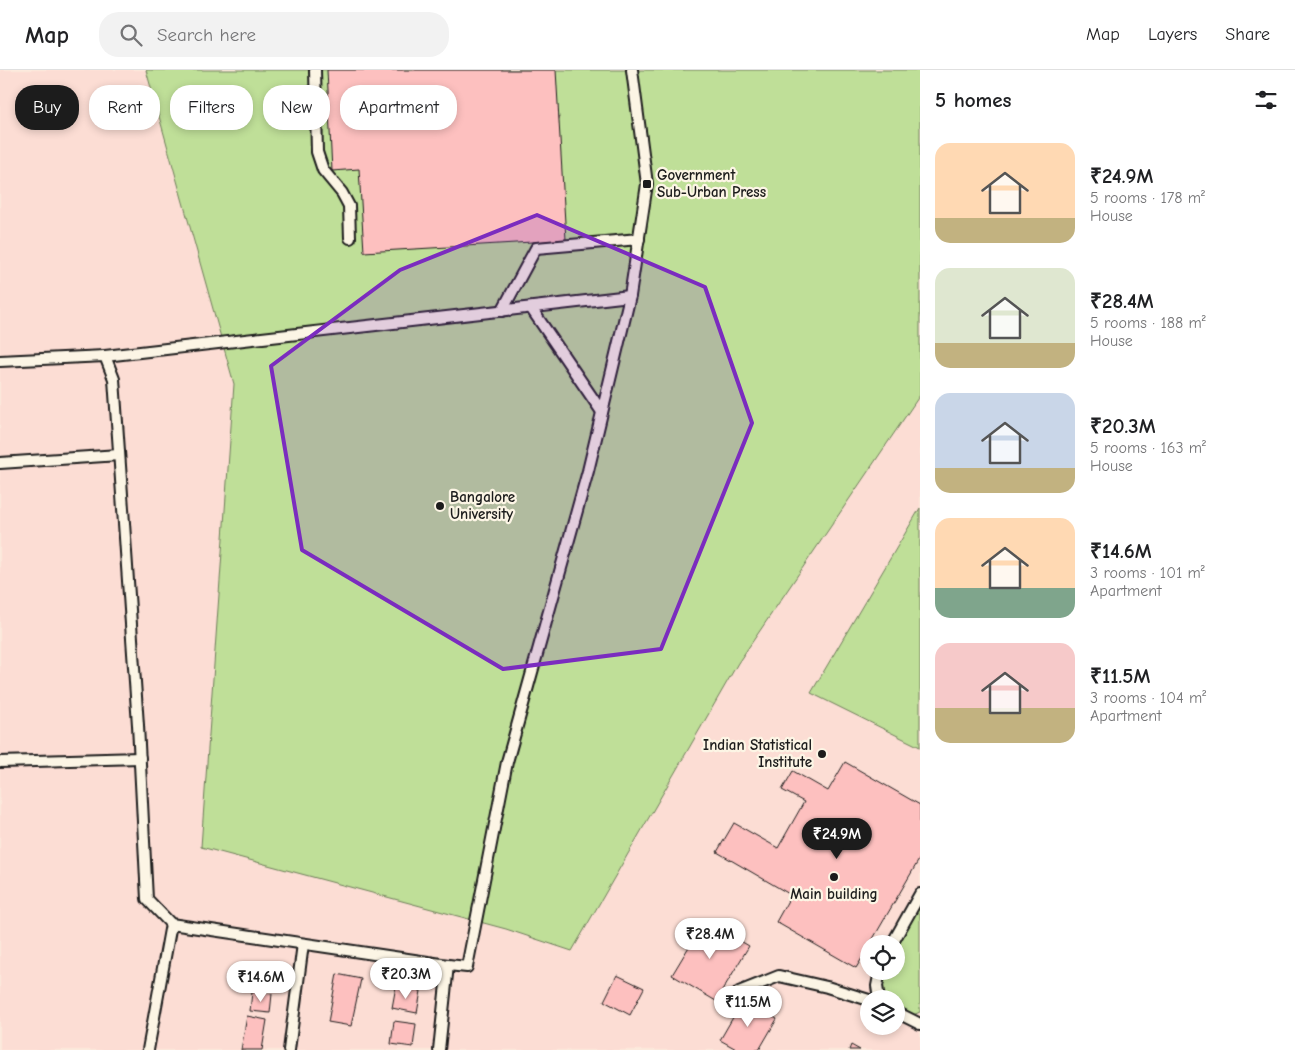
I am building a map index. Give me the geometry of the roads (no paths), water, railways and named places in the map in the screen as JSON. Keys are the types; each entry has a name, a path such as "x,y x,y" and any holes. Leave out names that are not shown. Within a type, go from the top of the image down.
{"lane":[{"path":"315,70 318,152 324,170 342,193 349,206 350,238"},
{"path":"105,356 114,379 140,758 147,899 171,924 448,965 467,966 507,762 588,471 630,296 647,184 632,70"},
{"path":"502,311 536,248 639,239"},
{"path":"0,361 105,356 630,296"},
{"path":"530,308 602,412"},
{"path":"0,463 119,454"},
{"path":"0,762 140,758"},
{"path":"897,935 920,894"},
{"path":"148,1050 171,924"},
{"path":"289,1050 303,944"},
{"path":"439,1050 448,965"},
{"path":"738,992 779,976 827,987 860,997"},
{"path":"905,1016 920,1024"}],"place":[{"name":"Government Sub-Urban Press","path":"647,184"},
{"name":"Bangalore University","path":"440,506"},
{"name":"Indian Statistical Institute","path":"822,754"},
{"name":"Main building","path":"834,877"}]}
